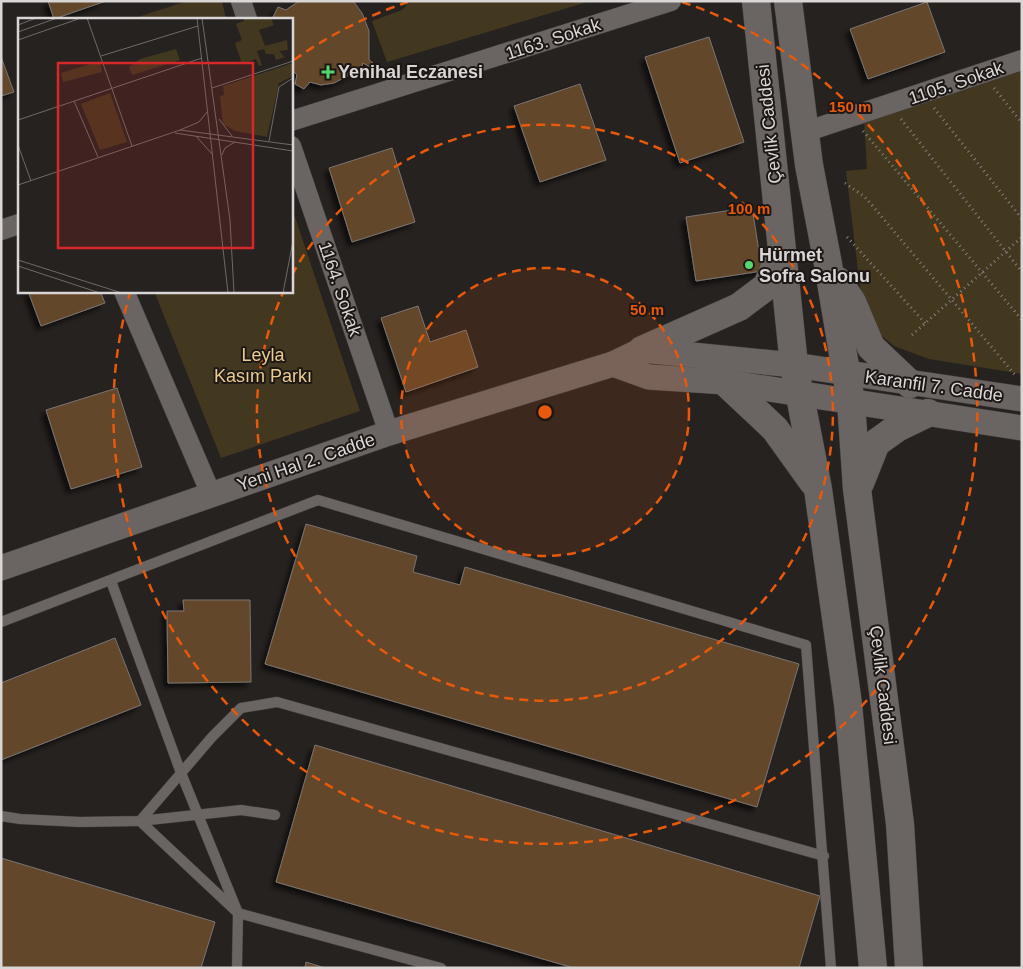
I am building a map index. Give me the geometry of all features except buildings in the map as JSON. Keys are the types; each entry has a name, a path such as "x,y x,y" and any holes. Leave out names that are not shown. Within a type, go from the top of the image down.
{"main road":[{"name":"Çevlik Caddesi","path":"756,1 794,365 818,489"},
{"name":"Çevlik Caddesi","path":"788,1 809,165 851,402 857,489 900,824 909,968"},
{"path":"642,350 739,307 767,286 781,250"},
{"path":"828,264 852,302 871,346 910,384"},
{"path":"725,382 775,429 818,489 848,704 873,968"},
{"path":"857,489 876,443 897,428 928,413"}],"street":[{"path":"241,1 247,18"},
{"name":"1163. Sokak","path":"292,121 671,1"},
{"name":"1105. Sokak","path":"804,132 1022,60"},
{"name":"1164. Sokak","path":"292,149 389,433"},
{"path":"1,230 18,224"},
{"path":"124,292 211,494"},
{"name":"Yeni Hal 2. Cadde","path":"1,568 389,433 613,364 642,350"},
{"name":"Karanfil 7. Cadde","path":"642,350 794,365 910,384 1020,389"},
{"name":"Karanfil 7. Cadde","path":"613,364 650,377 725,382 1022,428"}],"lane":[{"path":"1,622 318,500 806,645 824,856 831,968"},
{"path":"111,581 180,774 198,813 238,913 237,968"},
{"path":"140,821 241,708 277,702 824,856"},
{"path":"1,816 20,819 80,822 140,821 198,813 241,810 275,815"},
{"path":"140,821 238,913 441,968"}],"path":[{"path":"983,74 1022,123"},
{"path":"923,94 1022,219"},
{"path":"890,105 1022,272"},
{"path":"851,117 1022,320"},
{"path":"844,183 865,197 951,299 1020,389"},
{"path":"846,236 925,323"},
{"path":"912,335 1004,251 1022,237"}],"green space":[{"path":"187,1 222,1 226,18 135,18"},
{"path":"410,1 591,1 387,62 372,21 402,10"},
{"path":"1022,71 1022,374 929,359 894,346 864,321 846,171 867,169 864,120"},
{"name":"Leyla Kasım Parkı","path":"292,208 360,411 221,458 154,292 292,292"}],"place":[{"name":"Yenihal Eczanesi","path":"328,72"},
{"name":"Hürmet Sofra Salonu","path":"749,265"}]}
